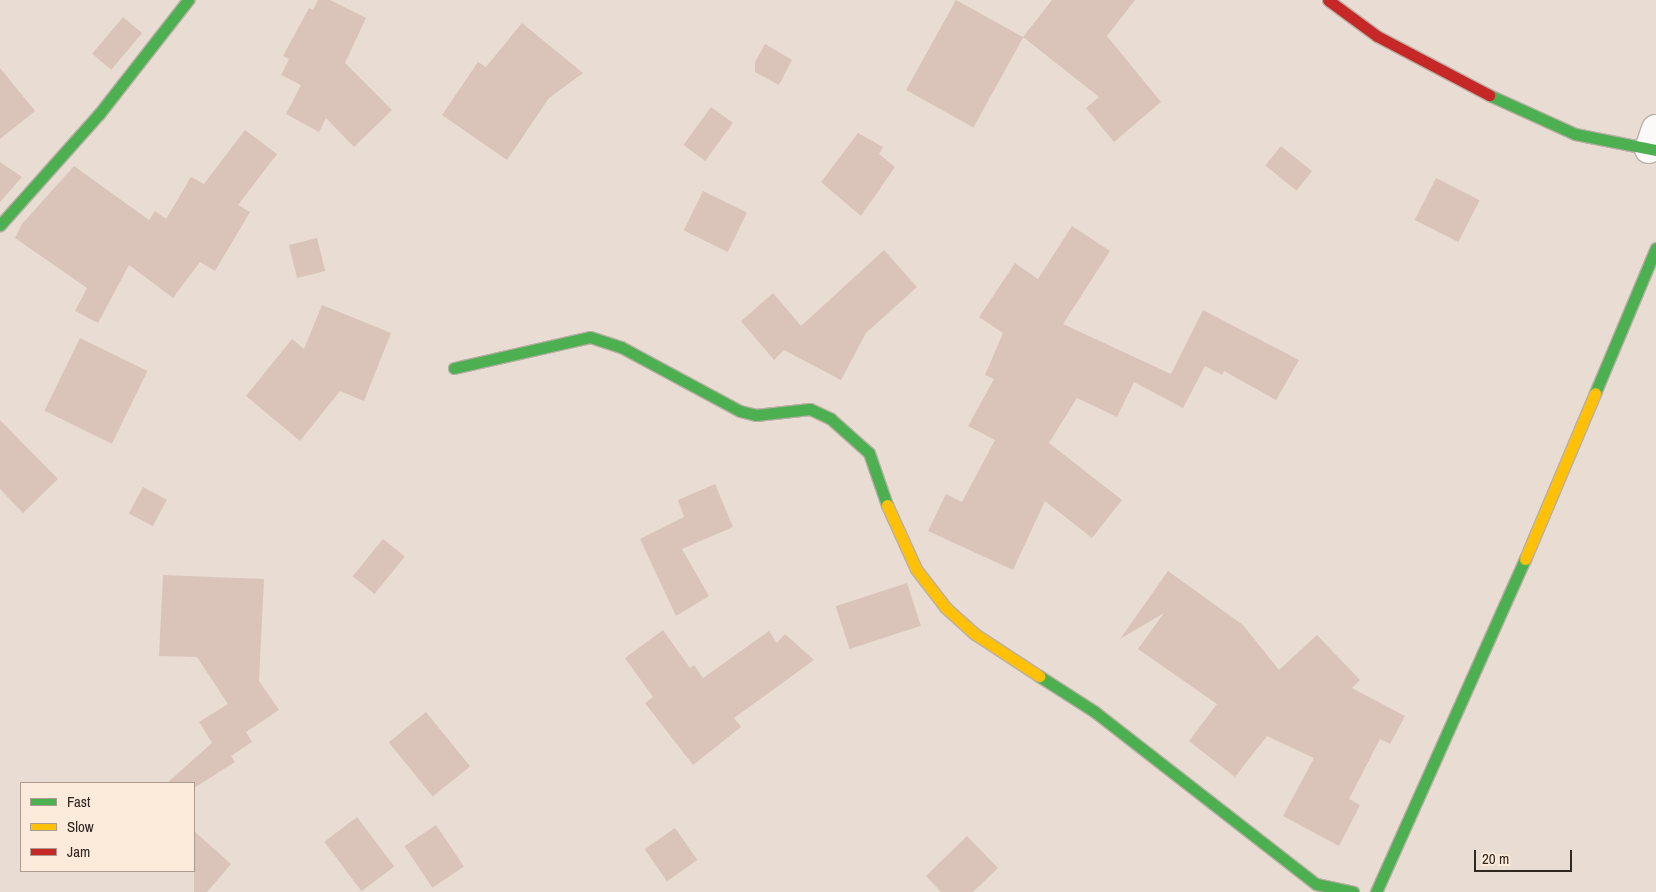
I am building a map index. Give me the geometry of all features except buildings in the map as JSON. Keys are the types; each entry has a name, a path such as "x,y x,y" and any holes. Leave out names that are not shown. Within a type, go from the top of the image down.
{"street":[{"path":"0,225 92,121 188,0"},
{"path":"1328,0 1377,36 1499,101 1575,134 1654,143"},
{"path":"1376,892 1521,569 1656,248"},
{"path":"454,368 590,337 621,347 740,411 756,415 810,409 831,419 869,453 895,527 916,569 946,608 976,634 1095,712 1316,884 1353,892"}],"traffic: fast":[{"path":"0,225 99,114 188,0"},
{"path":"1489,95 1575,134 1656,150"},
{"path":"1595,393 1656,248"},
{"path":"454,368 590,337 621,347 740,411 756,415 810,409 831,419 869,453 887,505"},
{"path":"1376,892 1525,559"},
{"path":"1039,676 1095,712 1316,884 1353,892"}],"traffic: slow":[{"path":"1525,559 1595,393"},
{"path":"887,505 916,569 946,608 975,634 1039,676"}],"traffic: jam":[{"path":"1328,0 1377,36 1489,95"}]}
